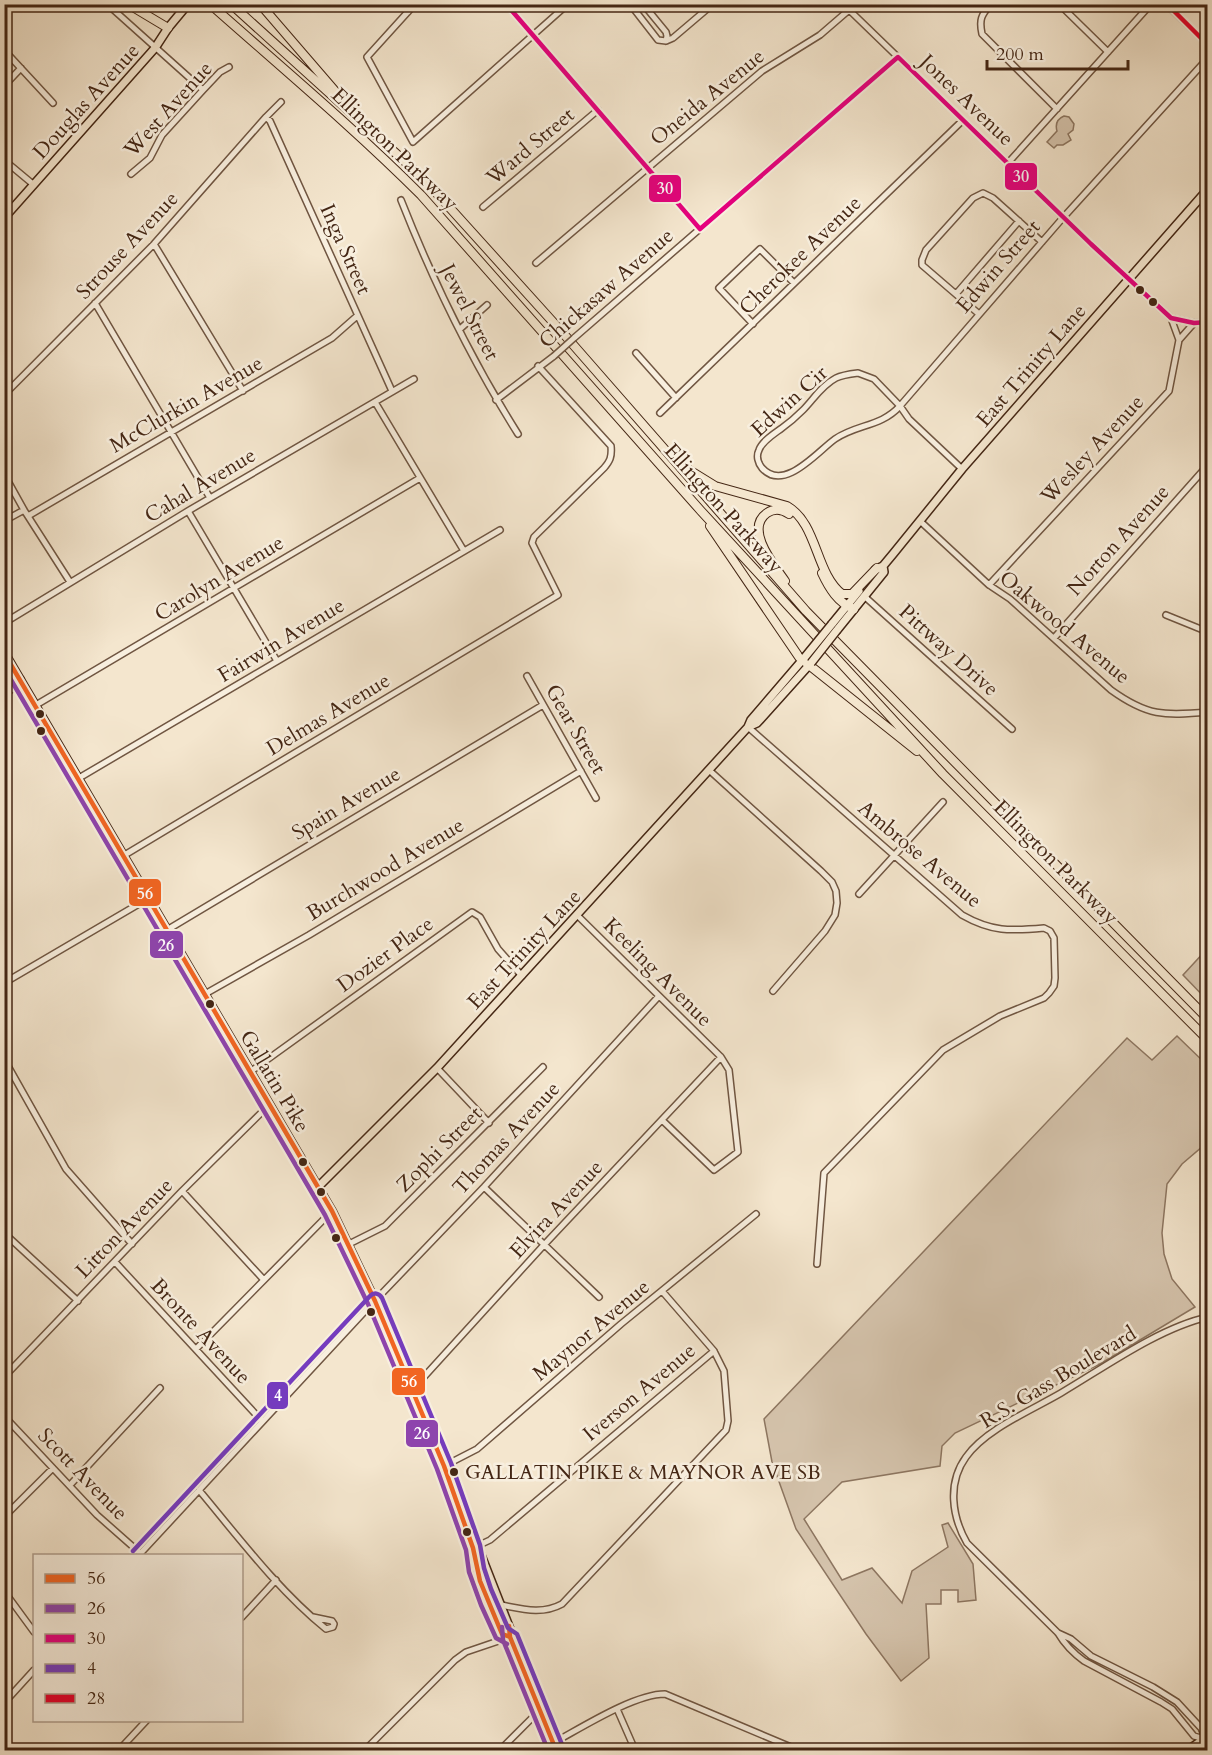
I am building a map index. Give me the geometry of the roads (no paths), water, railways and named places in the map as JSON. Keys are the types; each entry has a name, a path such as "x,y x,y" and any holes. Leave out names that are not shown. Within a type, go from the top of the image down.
{"highway":[{"path":"128,4 170,26"},
{"path":"137,4 170,26"},
{"name":"Ellington Parkway","path":"231,4 342,101 422,177 806,611 1208,1019"},
{"path":"260,4 342,101"},
{"name":"Ellington Parkway","path":"210,5 314,95 420,195 701,511 943,774 1208,1041"},
{"path":"671,458 715,486 786,506 795,511 805,526 832,583 850,605"},
{"path":"806,611 763,547 758,533 762,517 769,511 783,510 793,516 828,586 850,605"},
{"path":"701,511 787,640 807,661 943,774"},
{"path":"842,594 852,594 880,567"}],"main road":[{"name":"Douglas Avenue","path":"4,218 155,48 188,4"},
{"name":"East Trinity Lane","path":"318,1186 437,1068 748,727 756,723 835,627 880,567 962,469 1127,278 1208,189"},
{"name":"East Trinity Lane","path":"850,605 864,596 884,572 880,567"},
{"name":"Gallatin Pike","path":"4,652 318,1186 349,1244 444,1466 473,1548 474,1560 502,1634 510,1637"},
{"name":"Gallatin Pike","path":"473,1548 481,1555 510,1629 510,1637 556,1750"},
{"path":"1188,1750 1206,1739"}],"street":[{"path":"107,4 203,90"},
{"path":"401,4 408,12"},
{"path":"415,4 367,57 413,142 568,4"},
{"path":"506,4 700,229"},
{"path":"630,4 658,40 666,41 673,38 713,4"},
{"path":"643,4 666,32 666,41"},
{"name":"Jones Avenue","path":"843,4 1171,318"},
{"path":"991,4 981,14 979,23 982,34 1057,109"},
{"path":"1059,4 1108,52"},
{"path":"1008,163 1151,4"},
{"path":"1166,4 1208,45"},
{"name":"Oneida Avenue","path":"536,263 762,71 820,35 849,10"},
{"path":"4,50 54,103"},
{"name":"Chickasaw Avenue","path":"496,400 554,356 898,57"},
{"name":"Edwin Street","path":"900,406 978,314 1208,58"},
{"name":"West Avenue","path":"131,174 150,158 162,135 203,90 220,72 229,67"},
{"path":"4,86 21,68"},
{"name":"Strouse Avenue","path":"4,395 154,244 281,102"},
{"name":"Ward Street","path":"483,207 598,110"},
{"name":"Inga Street","path":"268,119 392,391"},
{"name":"Cherokee Avenue","path":"660,413 963,120"},
{"path":"4,160 34,185"},
{"path":"978,314 922,265 926,250 978,194 989,195 1042,242"},
{"name":"Jewel Street","path":"401,200 423,256 496,400 518,434"},
{"path":"956,294 1019,221"},
{"path":"154,244 243,391"},
{"path":"753,324 719,288 727,280 760,249 794,283"},
{"path":"95,303 210,498"},
{"path":"460,329 487,305"},
{"name":"McClurkin Avenue","path":"28,516 332,338 357,316"},
{"path":"1171,318 1179,340 1194,323"},
{"path":"1171,318 1194,323 1208,322"},
{"name":"Wesley Avenue","path":"989,585 1169,391 1179,340"},
{"path":"636,353 676,398"},
{"name":"Delmas Avenue","path":"123,856 558,595 532,543 534,537 604,468 612,454 611,446 538,366"},
{"name":"Edwin Cir","path":"858,373 867,375 880,384 900,406 892,415 881,421 840,435 804,466 788,473 778,475 769,473 759,464 757,457 763,444 803,410 835,378 858,373"},
{"name":"Cahal Avenue","path":"4,623 188,511 414,379"},
{"path":"375,402 464,551"},
{"path":"900,406 909,419 962,469"},
{"name":"Norton Avenue","path":"1054,638 1208,465"},
{"path":"4,474 70,582"},
{"name":"Carolyn Avenue","path":"36,705 420,478"},
{"path":"4,521 24,510"},
{"path":"188,511 277,661"},
{"name":"Oakwood Avenue","path":"920,521 989,585 1010,599 1111,690 1128,702 1144,710 1172,715 1208,712"},
{"name":"Fairwin Avenue","path":"79,778 500,530"},
{"name":"Pittway Drive","path":"864,596 1012,729"},
{"path":"1166,615 1208,632"},
{"name":"Gear Street","path":"527,676 596,798"},
{"path":"4,697 21,680"},
{"name":"Spain Avenue","path":"167,930 543,705"},
{"name":"Ambrose Avenue","path":"748,727 894,855 946,904 980,926 999,931 1044,928 1050,931 1054,938 1054,986 1044,998 1000,1016 943,1050 824,1173 817,1264"},
{"path":"709,770 821,871 832,882 836,891 837,903 831,924 773,991"},
{"name":"Burchwood Avenue","path":"205,994 309,935 581,771"},
{"path":"859,894 943,802"},
{"path":"4,983 149,898"},
{"name":"Dozier Place","path":"250,1072 472,912 480,917 498,949 522,976"},
{"name":"Keeling Avenue","path":"578,916 718,1054"},
{"name":"Thomas Avenue","path":"139,1554 484,1187 659,996"},
{"path":"662,1120 714,1170 738,1152 729,1070 718,1054"},
{"name":"Elvira Avenue","path":"412,1390 662,1120 718,1054"},
{"path":"4,1059 66,1169 132,1244"},
{"name":"Zophi Street","path":"349,1244 385,1226 543,1066"},
{"path":"437,1068 489,1123"},
{"name":"Litton Avenue","path":"4,1377 182,1191 262,1111 271,1106"},
{"path":"484,1187 543,1246 599,1297"},
{"path":"182,1191 264,1280"},
{"path":"196,1350 332,1211"},
{"name":"Maynor Avenue","path":"444,1466 477,1449 756,1214"},
{"path":"4,1233 78,1301"},
{"name":"Bronte Avenue","path":"116,1262 262,1421"},
{"path":"501,1605 533,1611 553,1609 562,1604 721,1438 726,1430 728,1421 724,1371 714,1351 662,1291"},
{"name":"R.S. Gass Boulevard","path":"1206,1739 1194,1736 1172,1709 1084,1661 1065,1645 1058,1633 967,1543 954,1515 955,1483 959,1468 967,1455 996,1430 1159,1336 1192,1320 1208,1317"},
{"name":"Iverson Avenue","path":"473,1548 490,1540 714,1351"},
{"path":"70,1485 160,1388"},
{"name":"Scott Avenue","path":"4,1416 97,1515 139,1554"},
{"path":"4,1517 52,1468"},
{"path":"199,1490 276,1580 313,1617"},
{"path":"243,1616 276,1580"},
{"path":"4,1591 33,1631"},
{"name":"R.S. Gass Boulevard","path":"1058,1633 1071,1639 1091,1656 1153,1687 1177,1702 1201,1728 1206,1739"},
{"path":"365,1750 455,1660 466,1652 510,1637"},
{"path":"4,1702 33,1671"},
{"path":"553,1743 617,1709 647,1696 665,1694 798,1750"},
{"path":"617,1709 636,1750"},
{"path":"501,1750 539,1711"},
{"path":"119,1750 145,1722"}],"place":[{"name":"GALLATIN PIKE & MAYNOR AVE SB","path":"454,1472"}]}
